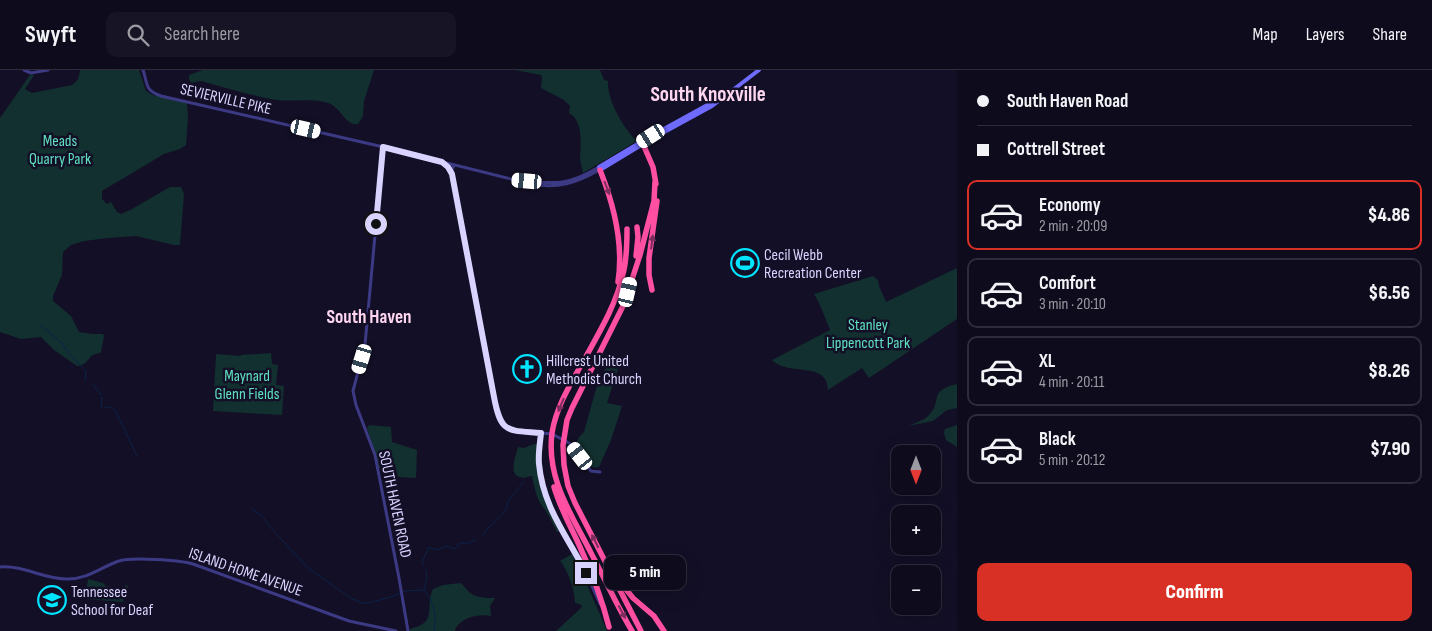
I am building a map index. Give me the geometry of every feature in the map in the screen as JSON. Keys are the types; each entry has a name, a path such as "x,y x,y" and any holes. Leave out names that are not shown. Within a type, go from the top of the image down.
{"highway":[{"path":"644,142 653,167 657,202 649,265 652,290"},
{"path":"601,168 611,199 619,239 619,275 610,310"},
{"path":"641,631 575,503 568,486 563,446 564,434 572,408 615,324 628,292 652,207 655,182"},
{"path":"628,292 637,250 637,227"},
{"path":"610,629 601,595 558,500 552,471 552,439 560,408 616,298 623,274 627,228"},
{"path":"552,454 553,469 564,504 632,631"},
{"path":"604,560 625,589 654,616 664,631"}],"main road":[{"name":"SEVIERVILLE PIKE","path":"601,168 716,102 759,70"},
{"name":"SEVIERVILLE PIKE","path":"601,168 609,161 629,151"}],"street":[{"path":"24,70 31,73 48,70"},
{"name":"SEVIERVILLE PIKE","path":"143,70 147,86 154,94 542,186 563,185 583,179 601,168"},
{"name":"SOUTH HAVEN ROAD","path":"383,147 365,344 353,391 356,406 375,455 408,631"},
{"path":"442,162 452,174 499,418 505,427 512,430 552,434 569,443 591,471 600,472"},
{"path":"452,174 454,165"},
{"name":"SEVIERVILLE PIKE","path":"515,180 547,184 569,181 601,168"},
{"path":"541,433 539,463 547,502 553,516 579,559 610,629"},
{"name":"ISLAND HOME AVENUE","path":"0,567 15,567 53,578 69,580 89,576 125,560 183,561 349,621 396,631"}],"green space":[{"name":"Meads Quarry Park","path":"80,70 139,70 146,91 153,95 187,103 188,118 186,145 164,154 102,191 102,199 107,204 111,202 117,212 121,214 170,187 181,187 184,194 180,245 136,236 84,241 71,245 63,252 62,275 53,296 53,301 71,316 79,332 103,334 104,336 101,352 93,355 82,365 77,366 54,350 41,337 21,339 0,332 0,118 30,75 34,75 25,89 32,93 72,85 78,79"},
{"path":"203,70 374,70 364,101 363,116 358,124 354,124 328,103 277,100 201,81 191,83 189,75"},
{"path":"515,70 600,70 604,80 608,81 610,97 617,113 626,129 637,141 583,173 580,159 579,127 574,116 569,113 570,106 564,100 541,88 541,75"},
{"name":"Stanley Lippencott Park","path":"957,268 957,319 869,378 862,368 828,390 826,381 821,375 788,368 772,360 830,330 814,294 873,276 878,280 886,302"},
{"name":"Maynard Glenn Fields","path":"271,353 272,364 278,365 276,385 284,386 282,415 213,411 216,354 241,356"},
{"path":"607,366 618,369 607,403 622,406 611,440 599,467 595,468 585,461 575,446 579,437 584,432 596,389"},
{"path":"957,384 957,408 947,410 933,421 908,426 927,417 935,406 941,390"},
{"path":"369,425 391,427 392,442 417,450 416,478 398,477 395,464 379,468 367,428"},
{"path":"957,425 957,447 946,440 944,433 945,429"},
{"path":"538,444 538,467 545,500 560,532 557,532 539,501 532,476 522,478 514,472 518,447 524,448"},
{"path":"572,554 607,631 556,631 582,606 575,603 570,581 560,561"},
{"path":"88,579 103,583 106,586 124,589 125,585 128,586 128,594 124,593 123,602 85,599"},
{"path":"460,583 475,595 495,598 490,606 491,616 481,615 465,620 457,626 455,631 410,631 410,629 419,626 428,618 433,589 443,585"}],"waterway":[{"path":"39,324 62,343 66,350 86,371 85,381"},
{"path":"94,385 97,390"},
{"path":"98,391 102,394"},
{"path":"101,407 102,397"},
{"path":"105,407 113,408 116,412 137,456"},
{"path":"482,536 506,510 508,501 524,482"},
{"path":"252,509 263,517 308,568 352,599 369,603 400,593"},
{"path":"424,566 422,562 429,547 437,550 447,546 455,549 460,543 469,543 475,540"},
{"path":"426,570 427,577 424,590 434,609 434,631"},
{"path":"403,591 424,590"}],"place":[{"name":"Cecil Webb Recreation Center","path":"745,263"},
{"name":"Hillcrest United Methodist Church","path":"527,369"},
{"name":"Tennessee School for Deaf","path":"52,600"}],"district":[{"name":"South Knoxville","path":"708,94"},
{"name":"South Haven","path":"369,316"}],"route":[{"path":"376,224 383,147 442,162 450,169 497,414 502,424 510,430 541,433 539,463 547,502 586,573"}]}
